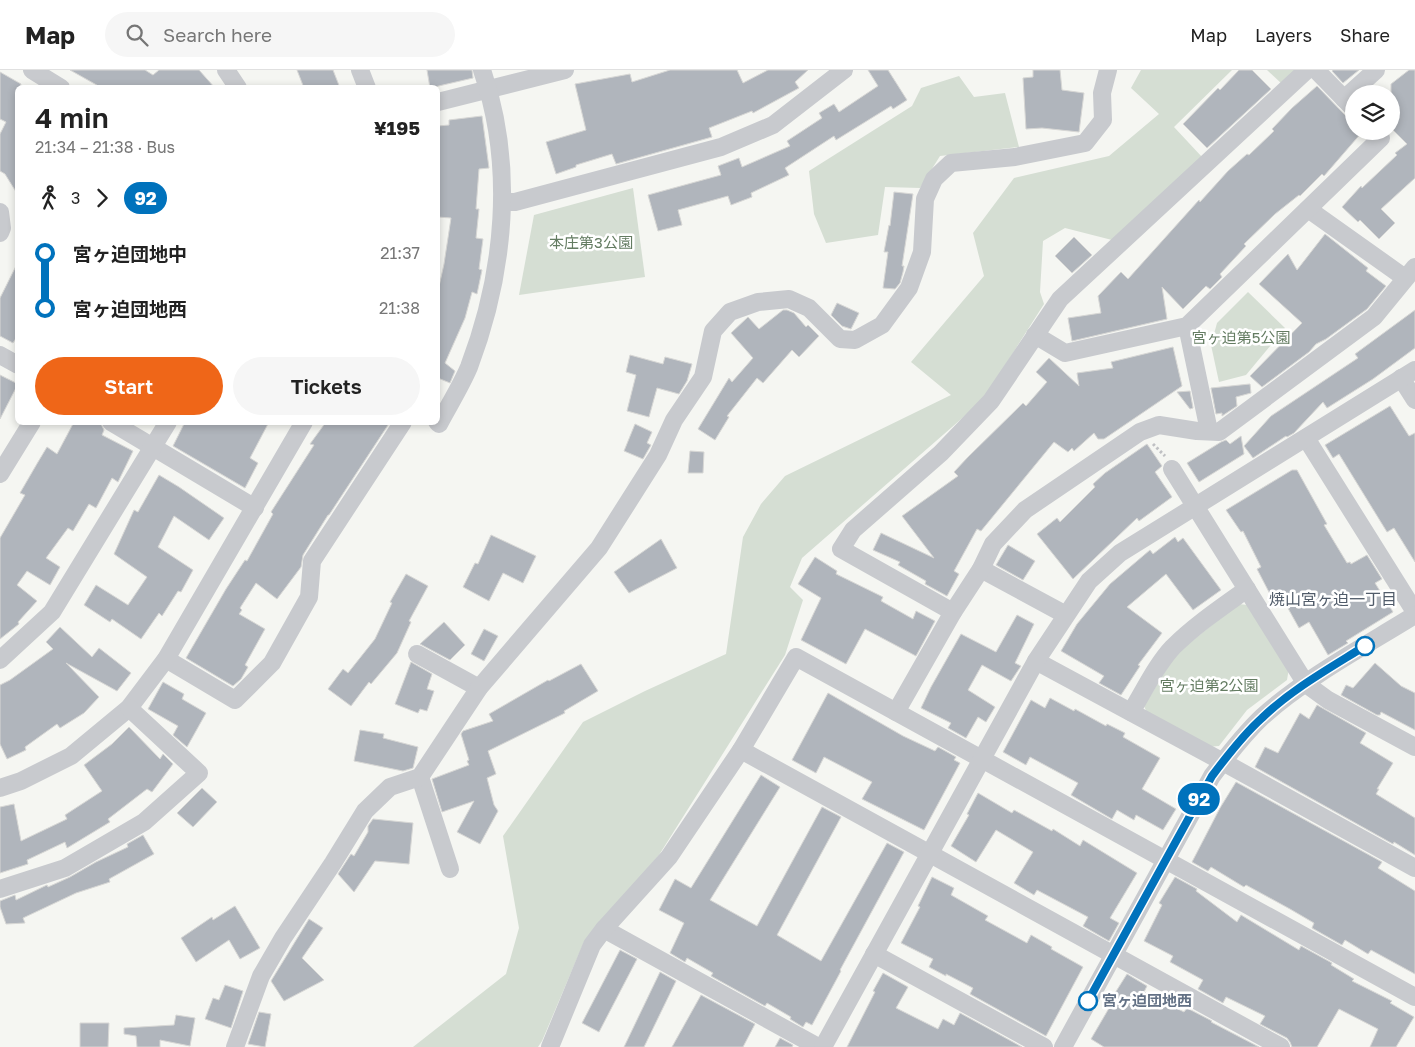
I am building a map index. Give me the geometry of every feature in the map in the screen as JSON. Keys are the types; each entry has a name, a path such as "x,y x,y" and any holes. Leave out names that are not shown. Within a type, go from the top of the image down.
{"street":[{"path":"32,70 56,85"},
{"path":"226,70 236,85"},
{"path":"360,70 366,85"},
{"path":"440,422 469,368 491,295 502,229 501,156 488,88 482,70"},
{"path":"440,101 565,70"},
{"path":"502,202 515,202 721,147 773,125 844,70"},
{"path":"235,1047 261,976 283,938 334,863 365,811 390,787 420,777 479,688 599,548 658,455 674,420 703,377 714,331 730,312 758,302 789,299 809,308 840,339 855,340 882,325 909,288 922,252 925,199 934,179 950,162 1015,157 1085,144 1103,120 1102,93 1108,70"},
{"path":"953,612 841,549 852,530 940,453 991,401 1060,299 1307,70"},
{"path":"1316,70 1345,100"},
{"path":"1364,85 1376,70"},
{"path":"1035,335 1065,353 1187,326 1379,140"},
{"path":"896,712 953,612 981,569 993,544 1025,510 1140,432 1159,425 1197,431 1219,432 1374,317 1410,272 1308,209"},
{"path":"0,212 2,228 0,233"},
{"path":"1187,326 1210,432"},
{"path":"0,355 15,363"},
{"path":"823,1047 1036,662 1089,581 1120,553 1408,374 1415,400"},
{"path":"0,474 30,425"},
{"path":"116,425 255,508"},
{"path":"0,660 52,612 166,425"},
{"path":"0,788 21,781 71,756 129,708 166,659 302,425"},
{"path":"166,659 236,700 272,663 309,597 312,561 401,425"},
{"path":"1063,1047 1212,776 1223,762 1262,718 1306,684 1415,614 1306,438"},
{"path":"1172,469 1306,684 1328,700 1415,747"},
{"path":"981,569 1066,615"},
{"path":"1130,712 1156,670 1173,648 1207,618 1247,589"},
{"path":"417,654 479,688"},
{"path":"550,1047 592,945 604,929 669,857 741,750 796,657 1415,997"},
{"path":"1036,662 1415,868"},
{"path":"0,889 65,868 144,822 200,773 129,708"},
{"path":"741,750 1281,1047"},
{"path":"420,777 450,869"},
{"path":"604,929 818,1047"},
{"path":"874,954 1044,1047"}],"path":[{"path":"1140,432 1168,458 1172,469"}],"green space":[{"path":"1141,70 1232,70 1174,127 1202,157 1112,240 1065,228 1043,241 1040,292 1044,304 983,400 802,558 790,587 803,600 785,655 659,855 584,942 538,1047 413,1047 506,974 519,928 503,836 583,722 726,654 743,537 761,504 785,476 951,395 911,362 984,276 973,233 1014,178 1109,156 1159,114 1131,88"},
{"path":"1267,70 1300,70 1282,84"},
{"path":"959,76 974,97 1005,93 1019,147 940,156 920,188 885,187 878,235 826,243 814,214 809,171 912,106 921,88"},
{"name":"本庄第3公園","path":"633,188 645,277 519,295 534,215"},
{"name":"宮ヶ迫第5公園","path":"1248,292 1285,328 1246,375 1219,382 1211,345 1217,323"},
{"name":"宮ヶ迫第2公園","path":"1238,604 1248,605 1289,668 1287,680 1247,710 1219,746 1206,747 1147,713 1144,706 1176,654"}],"building":[{"path":"70,70 145,70 153,75 159,70 199,70 212,85 97,85"},
{"path":"297,70 333,70 339,85 303,85"},
{"path":"427,70 472,70 473,78 440,86 430,85"},
{"path":"670,70 737,70 743,83 768,70 808,70 795,82 799,88 753,113 752,111 709,128 712,137 616,164 612,154 576,165 576,167 556,174 546,142 586,130 575,84 630,74 632,82"},
{"path":"868,70 888,70 907,100 893,109 891,106 836,140 834,136 785,168 789,175 751,193 752,197 731,205 728,196 678,210 682,225 658,231 648,195 721,175 718,166 739,158 742,167 790,146 787,141 822,118 819,113 834,104 839,112 878,86"},
{"path":"1033,70 1060,70 1062,90 1084,93 1079,132 1042,128 1026,129 1023,78 1033,77"},
{"path":"1239,70 1252,70 1271,89 1207,148 1183,124 1218,88 1220,90"},
{"path":"1333,70 1359,70 1343,83"},
{"path":"1409,70 1415,70 1415,178 1381,209 1395,223 1379,239 1360,220 1358,222 1342,207 1361,186 1362,188 1397,155 1395,153 1407,144 1400,137 1400,85 1391,84"},
{"path":"0,72 21,84 15,85 15,190 5,174 0,171 0,134 6,122 0,119"},
{"path":"1317,86 1345,115 1345,140 1355,140 1324,176 1322,174 1300,196 1275,214 1244,244 1246,246 1220,274 1222,277 1210,289 1206,286 1183,309 1162,287 1167,319 1072,341 1068,318 1101,313 1098,296 1121,272 1128,279 1199,200 1200,202 1228,171 1247,154 1249,155 1274,131 1272,129"},
{"path":"482,116 489,168 479,169 476,209 479,209 476,238 483,239 479,269 482,270 477,294 472,292 465,318 445,363 455,371 450,383 440,379 440,282 451,218 440,217 440,126 449,125 449,120"},
{"path":"894,192 913,194 902,266 904,266 903,272 900,283 895,289 883,288 888,252 884,252 890,226"},
{"path":"1325,234 1368,268 1366,271 1386,286 1367,309 1326,339 1316,344 1309,352 1262,387 1250,376 1302,323 1259,284 1288,254 1297,270"},
{"path":"1074,237 1092,255 1072,273 1055,256"},
{"path":"15,268 15,340 13,343 0,336 0,298"},
{"path":"837,303 859,313 851,329 842,326 831,315"},
{"path":"783,310 794,313 806,327 808,325 819,336 799,357 792,350 763,383 757,378 727,416 729,417 715,440 698,429 729,378 732,382 753,358 731,333 748,317 759,329"},
{"path":"1415,310 1415,348 1373,379 1327,408 1323,402 1294,433 1286,436 1253,458 1244,446 1271,416 1358,358 1355,354"},
{"path":"1173,347 1182,386 1104,439 1098,439 1094,433 1074,451 1072,448 1068,452 1054,442 981,531 977,529 954,571 959,574 947,596 925,584 926,581 898,565 900,562 873,550 881,533 934,558 902,516 958,476 954,472 968,457 1023,403 1026,406 1047,382 1036,372 1049,358 1079,386 1077,373 1113,368 1111,362"},
{"path":"630,355 663,364 665,357 692,364 687,381 679,394 657,388 649,417 627,411 636,375 626,372"},
{"path":"0,375 15,382 15,390 0,419"},
{"path":"1250,384 1251,393 1236,397 1237,406 1222,416 1222,413 1216,414 1211,388"},
{"path":"1190,391 1193,408 1190,409 1177,392"},
{"path":"1390,406 1409,436 1415,433 1415,562 1394,528 1387,532 1339,454 1333,458 1325,445"},
{"path":"635,424 652,432 647,443 651,445 643,459 624,451"},
{"path":"72,425 102,425 104,430 102,435 133,451 118,482 112,478 96,508 89,504 73,531 68,528 46,558 60,567 50,585 27,571 17,585 37,601 18,622 19,624 0,639 0,538 25,495 20,493 47,447 57,454"},
{"path":"184,425 267,425 250,458 258,463 245,488 173,446"},
{"path":"324,425 388,425 303,555 301,567 277,599 256,583 240,608 242,610 239,614 265,629 245,665 248,667 241,679 233,686 186,658 226,589 245,560 247,561 273,514 271,512 314,445 310,444"},
{"path":"1241,436 1244,454 1199,482 1187,463 1221,442 1226,440 1230,444"},
{"path":"1147,444 1162,466 1155,472 1172,497 1139,521 1137,518 1073,579 1037,534 1057,518 1060,522 1095,487 1093,484 1105,473"},
{"path":"690,451 704,452 703,473 688,473"},
{"path":"1292,470 1297,470 1327,524 1324,525 1347,563 1350,562 1351,564 1367,555 1382,579 1375,583 1393,612 1346,641 1348,643 1328,655 1309,622 1299,628 1279,592 1271,596 1257,569 1261,567 1243,531 1241,532 1226,510"},
{"path":"159,475 224,518 209,540 174,516 158,547 193,570 181,592 178,591 162,616 159,613 141,639 112,619 110,622 84,605 96,585 128,605 147,577 114,554 134,510 138,512"},
{"path":"491,535 536,556 523,583 503,573 489,601 463,587 475,563 478,564"},
{"path":"1175,537 1178,542 1183,538 1221,590 1193,610 1166,574 1127,607 1162,633 1138,665 1140,666 1121,695 1099,683 1104,676 1061,651 1077,624 1110,584 1150,550 1153,554"},
{"path":"661,539 677,568 629,593 614,572"},
{"path":"1008,545 1035,561 1023,580 996,565"},
{"path":"815,557 837,571 836,574 883,597 881,601 913,619 916,611 935,621 916,656 865,629 846,664 801,640 821,598 798,584"},
{"path":"406,574 428,586 409,621 411,622 397,653 371,684 369,682 351,706 328,689 343,669 348,673 375,639 392,603 390,602"},
{"path":"1017,615 1034,624 1015,663 1021,666 1011,681 982,665 968,690 995,707 986,722 978,717 966,738 948,728 951,723 921,708 961,634 996,652"},
{"path":"444,622 465,645 450,660 420,644"},
{"path":"60,627 92,657 99,648 131,673 117,691 66,663 99,697 84,713 60,728 57,724 25,747 26,750 7,759 0,744 0,685 53,649 46,642"},
{"path":"484,629 498,636 484,661 471,654"},
{"path":"411,662 432,674 427,689 434,691 427,711 420,709 418,713 395,704"},
{"path":"1375,663 1401,686 1415,693 1415,730 1381,712 1380,715 1377,715 1341,695 1346,685 1353,688"},
{"path":"581,664 598,691 564,711 565,713 488,751 496,774 487,778 494,805 498,811 480,844 457,832 474,801 442,812 432,779 469,765 461,734 463,731 493,721 489,714 548,680"},
{"path":"163,682 184,694 182,699 206,713 187,747 173,735 178,726 148,709"},
{"path":"828,693 903,736 935,751 938,747 956,757 954,760 960,763 924,830 862,799 872,782 824,757 816,773 792,760"},
{"path":"1050,698 1106,726 1107,724 1125,733 1123,737 1160,758 1142,789 1176,809 1163,830 1136,815 1134,820 1117,810 1112,819 1071,795 1078,783 1030,757 1026,765 1003,752 1031,700 1045,708"},
{"path":"1317,705 1366,733 1360,743 1393,763 1377,789 1379,789 1376,794 1415,818 1415,855 1255,767 1265,747 1278,753 1300,713 1309,719"},
{"path":"129,727 160,759 163,754 173,764 152,792 147,789 108,819 110,822 67,848 65,842 27,860 28,864 0,873 0,807 14,804 21,841 67,819 65,815 102,791 84,765 112,744"},
{"path":"360,730 384,734 383,738 418,747 413,768 403,771 354,761"},
{"path":"761,775 780,787 710,900 757,926 822,807 841,817 777,935 821,961 887,843 904,852 812,1025 806,1022 803,1027 790,1019 791,1017 767,1003 765,1006 711,976 713,973 687,958 685,962 670,953 684,923 659,910 675,879 691,888"},
{"path":"1236,782 1382,862 1378,868 1415,891 1415,974 1371,950 1368,954 1345,940 1342,945 1312,928 1314,923 1290,909 1246,885 1244,887 1211,867 1208,871 1192,862"},
{"path":"202,788 217,802 193,827 177,813"},
{"path":"978,793 1012,813 1014,810 1052,831 1053,829 1080,846 1083,840 1137,873 1110,918 1119,923 1109,941 1083,926 1088,917 1037,890 1034,895 1014,883 1033,852 996,830 976,862 951,846 969,815 967,814"},
{"path":"373,819 413,823 409,864 375,861 354,892 338,874 351,854 354,856"},
{"path":"143,835 154,854 109,879 110,882 76,893 23,918 25,923 6,924 0,907 0,901 15,895 16,900 47,885 48,887 70,877 128,847 127,844"},
{"path":"932,877 954,888 951,895 988,916 985,920 1027,943 1031,935 1083,967 1046,1036 970,994 973,988 929,967 933,959 901,943 920,907 918,906"},
{"path":"1175,877 1197,889 1196,891 1237,922 1241,915 1299,950 1301,946 1332,963 1331,965 1354,979 1352,981 1392,1001 1390,1003 1414,1017 1396,1047 1370,1047 1378,1029 1339,1009 1317,1047 1292,1047 1287,1038 1260,1024 1265,1016 1226,997 1223,1003 1198,989 1203,980 1170,962 1173,956 1144,941 1162,905 1159,903"},
{"path":"235,906 260,948 240,959 229,940 196,962 181,938 212,917 213,920"},
{"path":"309,919 323,928 302,958 324,980 284,1001 271,981"},
{"path":"620,950 637,959 599,1032 582,1023"},
{"path":"660,972 676,981 644,1047 624,1047"},
{"path":"883,973 908,987 896,1008 938,1029 943,1019 954,1025 960,1013 1022,1047 847,1047"},
{"path":"1127,974 1147,986 1144,992 1184,1012 1187,1008 1259,1047 1104,1047 1091,1039 1112,1003 1110,1001"},
{"path":"225,985 243,991 231,1028 205,1019 213,998 219,1000"},
{"path":"701,995 755,1024 743,1047 672,1047"},
{"path":"259,1012 271,1014 265,1047 248,1044"},
{"path":"176,1015 195,1018 190,1046 160,1040 160,1047 137,1047 136,1036 124,1034 124,1028 174,1025"},
{"path":"80,1023 109,1023 108,1047 80,1047"},
{"path":"780,1038 793,1045 792,1047 775,1047"}],"bus line":[{"name":"92","path":"1088,1001 1212,776 1231,750 1262,718 1294,692 1365,646"}],"place":[{"name":"宮ヶ迫団地西","path":"1088,1001"}],"district":[{"name":"焼山宮ヶ迫一丁目","path":"1333,599"}]}
